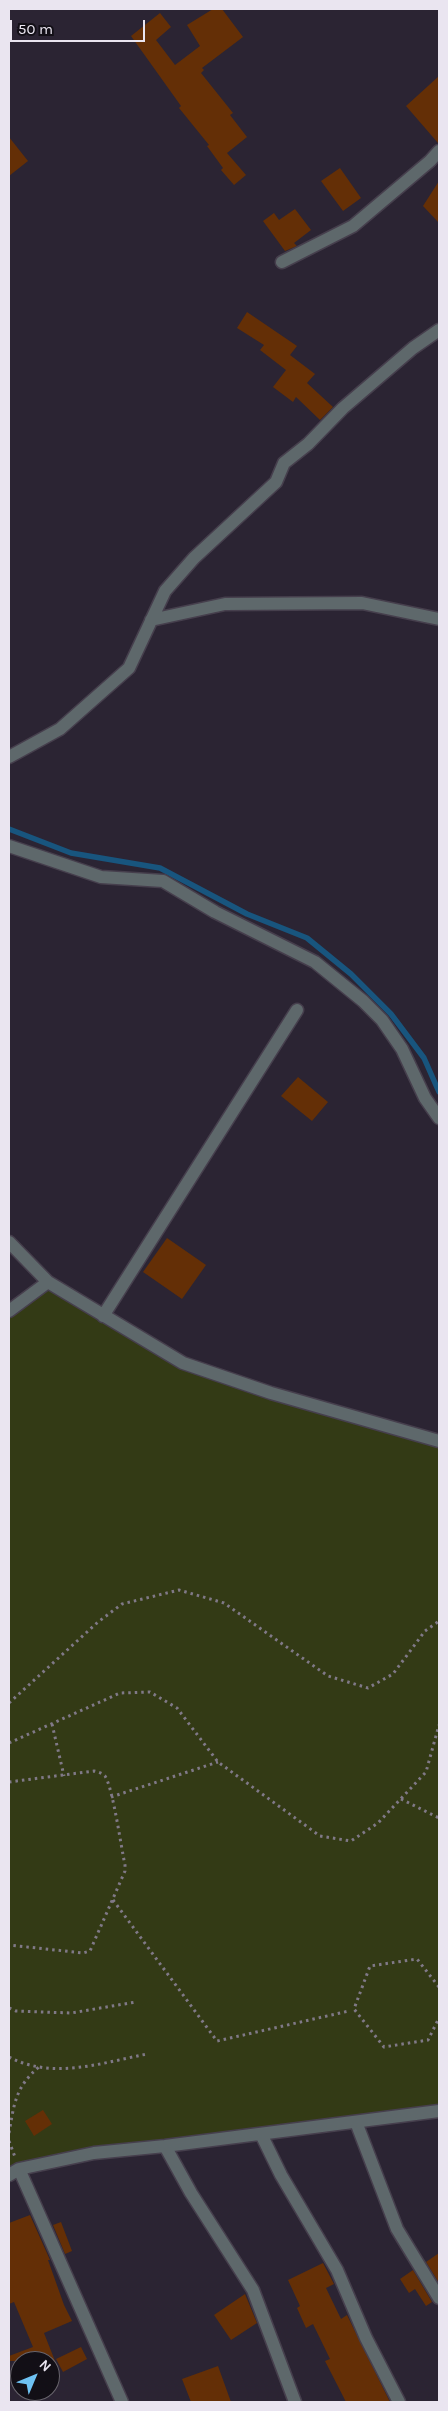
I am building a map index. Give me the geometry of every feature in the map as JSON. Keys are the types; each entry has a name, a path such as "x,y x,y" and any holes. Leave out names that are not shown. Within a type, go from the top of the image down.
{"street":[{"path":"282,262 353,226 430,162 439,151"},
{"path":"9,757 60,729 129,668 165,590 194,558 276,482 284,463 308,444 343,408 413,348 439,330"},
{"path":"151,620 225,604 362,603 439,619"},
{"path":"9,846 101,878 163,881 214,912 315,962 363,1001 382,1020 402,1049 425,1098 439,1118"},
{"path":"102,1316 297,1010"},
{"path":"9,1242 48,1282 102,1316 184,1363 271,1394 439,1441"},
{"path":"9,1311 48,1282"},
{"path":"122,2402 14,2172 94,2153 165,2146 439,2111"},
{"path":"356,2122 396,2230 439,2298"},
{"path":"261,2134 281,2175 337,2270 366,2338 399,2402"},
{"path":"165,2146 191,2192 253,2290 295,2402"}],"path":[{"path":"9,1704 98,1622 122,1604 179,1590 224,1603 328,1676 368,1688 393,1674 426,1632 439,1620"},
{"path":"9,1743 120,1693 150,1692 177,1708 218,1762 320,1836 351,1841 378,1823 426,1772 439,1725"},
{"path":"52,1724 64,1776"},
{"path":"111,1797 218,1762"},
{"path":"9,1782 94,1771 100,1773 105,1777 111,1797 125,1865 125,1871 90,1951 83,1953 9,1945"},
{"path":"401,1799 439,1818"},
{"path":"112,1900 217,2041 349,2011"},
{"path":"439,1987 417,1960 375,1965 368,1969 354,2008 384,2047 428,2040 439,2018"},
{"path":"9,2008 16,2011 72,2014 136,2002"},
{"path":"9,2056 20,2063 39,2067 67,2069 147,2054"},
{"path":"9,2133 15,2100 25,2079 39,2067"}],"green space":[{"path":"48,1282 183,1363 439,1441 439,2111 165,2146 9,2175 9,1311"}],"building":[{"path":"213,9 222,9 243,37 202,68 204,70 201,73 233,113 230,115 247,137 227,153 246,175 234,185 221,170 223,168 207,146 209,145 179,108 181,106 131,36 160,13 171,27 156,40 175,65 200,46 187,25"},
{"path":"439,76 439,143 438,143 406,106"},
{"path":"9,137 28,161 9,176"},
{"path":"340,168 361,198 343,211 321,181"},
{"path":"439,181 439,223 423,206"},
{"path":"295,209 311,230 294,243 297,246 285,251 263,221 274,213 279,220"},
{"path":"247,312 297,346 290,355 315,374 307,383 333,407 320,420 296,397 293,402 273,387 286,370 260,350 264,345 237,328"},
{"path":"298,1077 328,1102 312,1121 281,1096"},
{"path":"167,1238 206,1265 182,1299 143,1272"},
{"path":"43,2110 52,2124 34,2136 25,2121"},
{"path":"30,2215 50,2260 48,2260 64,2305 72,2321 44,2333 51,2351 22,2351 33,2347 14,2302 9,2304 9,2223"},
{"path":"61,2222 72,2251 65,2254 53,2225"},
{"path":"439,2253 439,2283 426,2262"},
{"path":"323,2263 334,2284 326,2288 341,2319 347,2315 390,2402 346,2402 325,2361 330,2359 313,2324 306,2328 297,2308 300,2306 288,2280"},
{"path":"413,2270 432,2302 426,2306 415,2289 409,2293 400,2279"},
{"path":"245,2294 257,2323 231,2340 214,2315"},
{"path":"81,2347 87,2359 63,2372 60,2366 60,2357"},
{"path":"218,2366 231,2402 191,2402 182,2379"}],"waterway":[{"path":"9,829 71,853 160,868 247,914 307,938 351,974 391,1014 424,1058 439,1092"}]}
